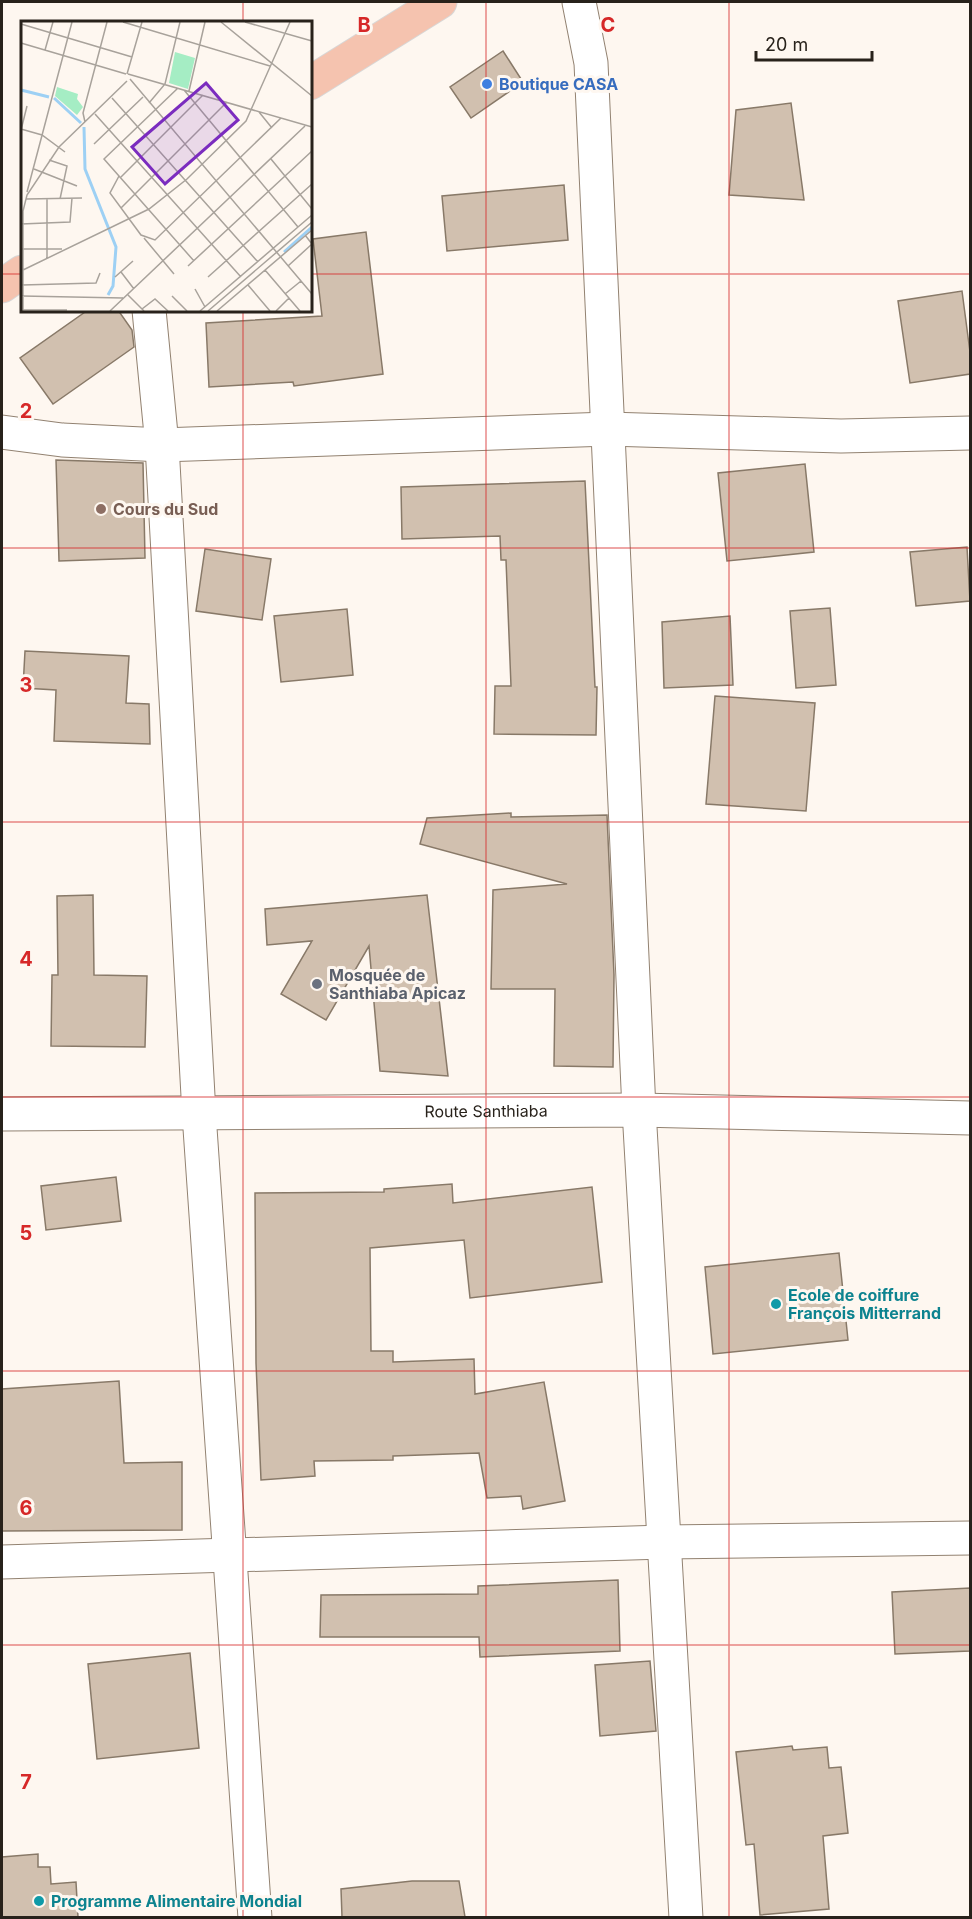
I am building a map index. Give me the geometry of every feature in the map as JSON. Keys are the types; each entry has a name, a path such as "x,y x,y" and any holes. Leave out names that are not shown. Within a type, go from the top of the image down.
{"main road":[{"path":"312,82 440,2"},
{"path":"2,286 21,273"}],"street":[{"path":"579,2 591,63 639,1110 686,1917"},
{"path":"149,312 162,445 199,1114 232,1556 255,1917"},
{"path":"2,432 64,450 608,429 841,436 970,433"},
{"name":"Route Santhiaba","path":"2,1114 639,1110 970,1118"},
{"path":"2,1562 664,1542 970,1538"}],"building":[{"name":"Boutique CASA","path":"503,51 523,82 471,118 450,87"},
{"path":"791,103 804,200 729,195 736,110"},
{"path":"564,185 568,240 447,251 442,196"},
{"path":"366,232 383,374 294,386 293,382 209,387 206,323 322,316 313,239"},
{"path":"962,291 970,352 970,374 910,383 898,301"},
{"path":"85,312 119,312 132,330 134,347 53,404 20,358"},
{"name":"Cours du Sud","path":"56,460 143,463 145,558 59,561"},
{"path":"805,464 814,552 727,561 718,473"},
{"path":"585,481 595,687 597,687 596,735 494,734 495,686 511,686 506,560 501,560 500,536 402,539 401,487"},
{"path":"967,547 970,601 916,606 910,552"},
{"path":"205,549 271,559 262,620 196,611"},
{"path":"830,608 836,685 796,688 790,611"},
{"path":"347,609 353,675 281,682 274,616"},
{"path":"730,616 733,685 664,688 662,622"},
{"path":"25,651 129,656 126,703 149,704 150,744 54,741 56,690 23,688"},
{"path":"715,696 815,703 806,811 706,804"},
{"path":"511,813 511,817 607,815 614,975 613,1067 554,1066 555,989 491,989 493,890 567,884 420,844 427,818"},
{"path":"93,895 94,975 147,976 145,1047 51,1046 52,975 58,975 57,896"},
{"path":"427,895 448,1076 380,1071 369,946 326,1020 281,994 312,941 267,945 265,909"},
{"path":"116,1177 121,1221 46,1230 41,1186"},
{"path":"452,1184 453,1203 592,1187 602,1282 470,1298 464,1240 370,1248 371,1351 393,1351 393,1362 474,1359 475,1394 544,1382 565,1501 523,1509 521,1496 487,1498 479,1453 393,1456 393,1460 314,1461 315,1476 261,1480 256,1363 255,1193 384,1192 384,1189"},
{"name":"Ecole de coiffure François Mitterrand","path":"839,1253 848,1340 713,1354 705,1267"},
{"path":"119,1381 124,1463 182,1462 182,1530 2,1531 2,1389"},
{"path":"618,1580 620,1651 480,1657 479,1637 320,1637 321,1595 478,1594 478,1586"},
{"path":"970,1588 970,1651 895,1654 892,1592"},
{"path":"190,1653 199,1748 97,1759 88,1664"},
{"path":"650,1661 656,1731 600,1736 595,1665"},
{"path":"792,1746 793,1750 827,1747 829,1768 841,1767 848,1833 823,1836 829,1909 760,1915 754,1844 746,1845 736,1752"},
{"name":"Programme Alimentaire Mondial","path":"38,1854 38,1867 50,1867 51,1884 76,1882 78,1917 2,1917 2,1857"},
{"path":"412,1881 459,1881 465,1917 342,1917 341,1889"}],"place":[{"name":"Boutique CASA","path":"487,84"},
{"name":"Cours du Sud","path":"101,509"},
{"name":"Mosquée de Santhiaba Apicaz","path":"317,984"},
{"name":"Ecole de coiffure François Mitterrand","path":"776,1304"},
{"name":"Programme Alimentaire Mondial","path":"39,1901"}]}
